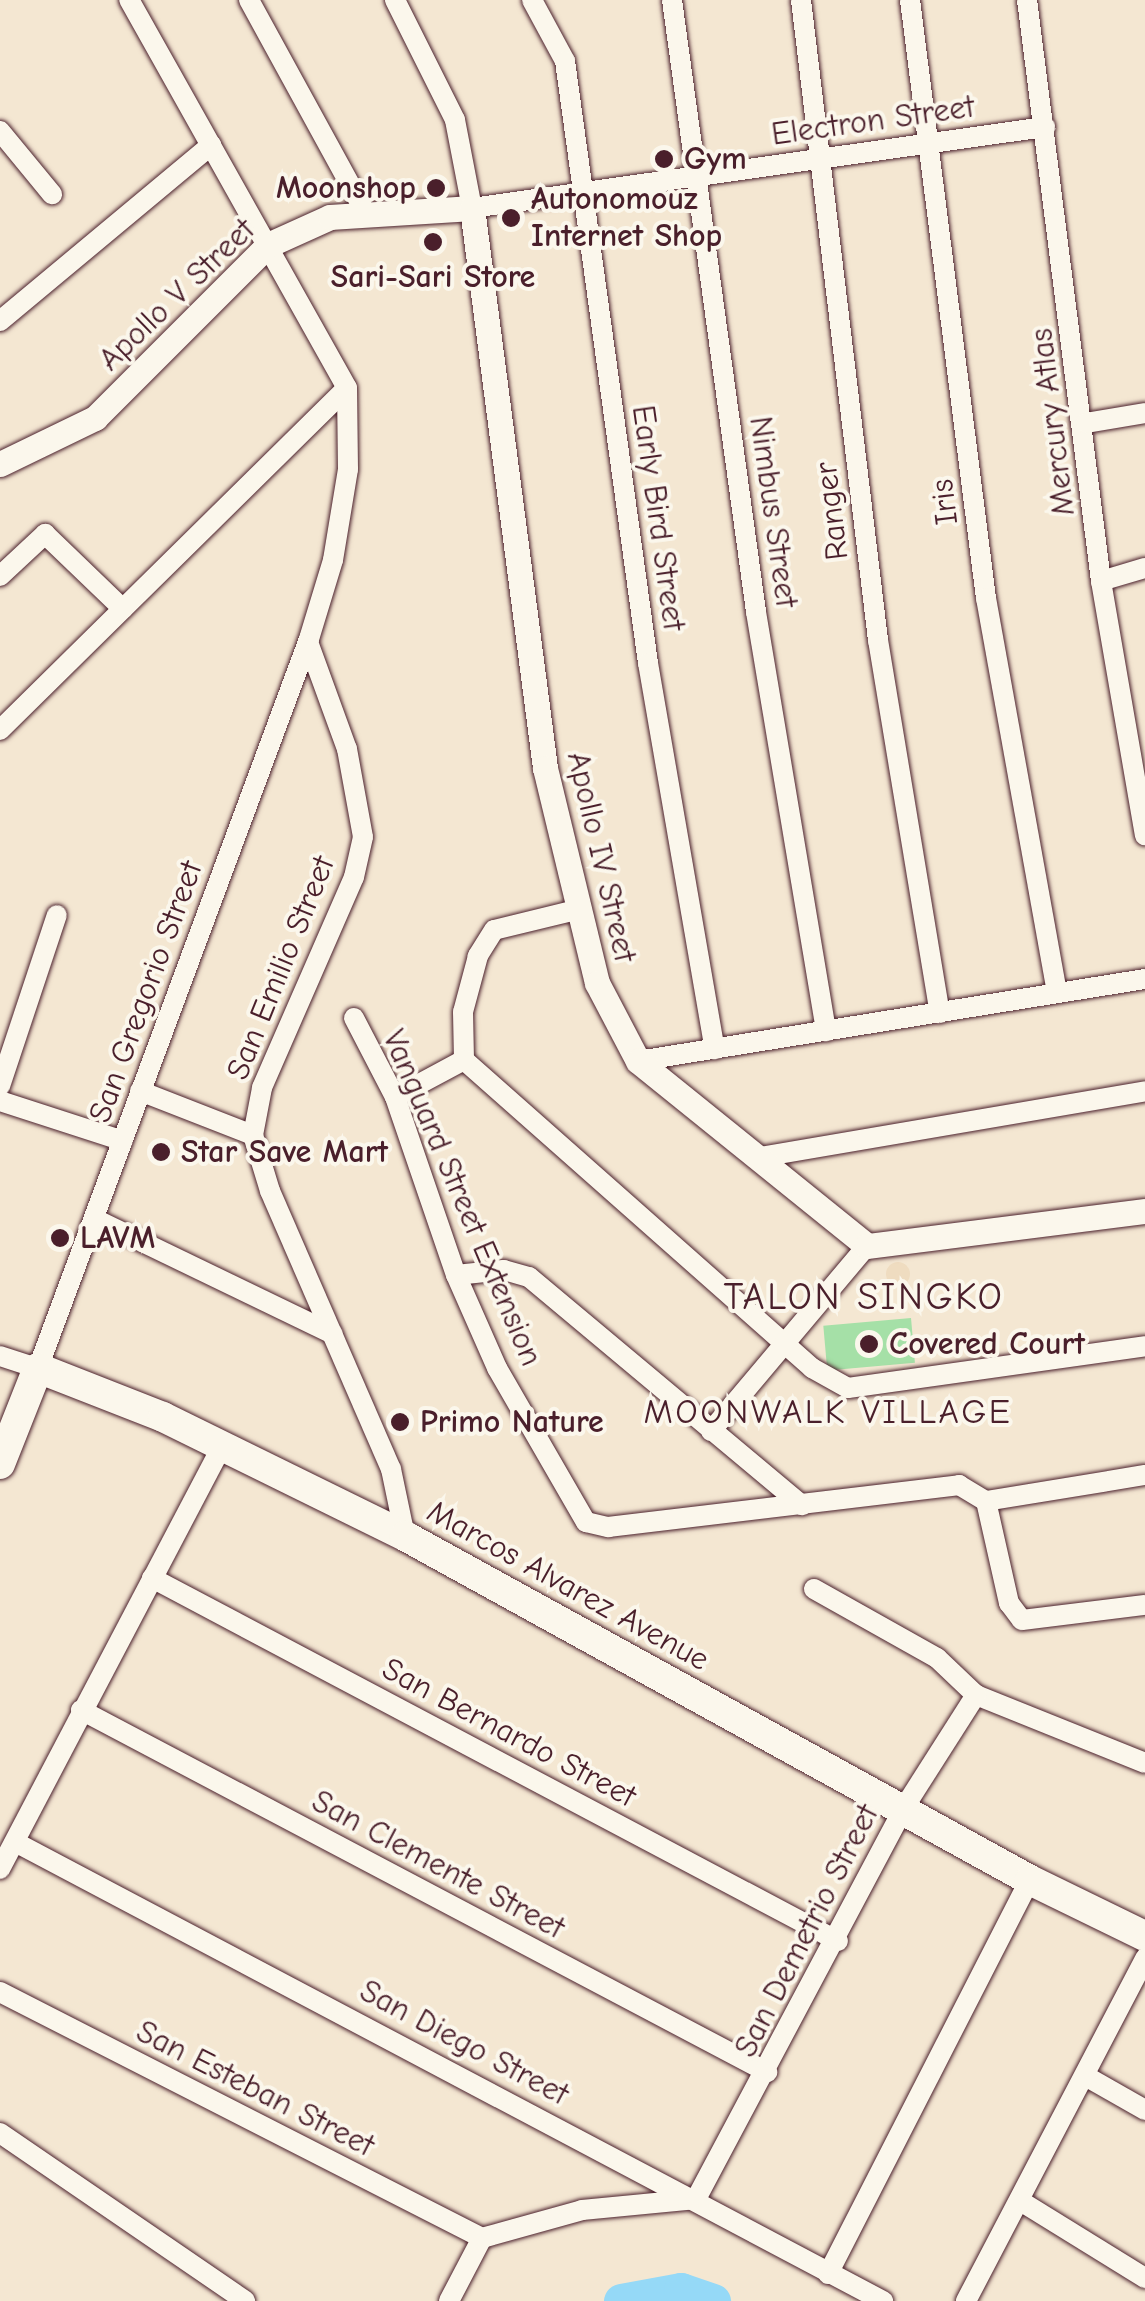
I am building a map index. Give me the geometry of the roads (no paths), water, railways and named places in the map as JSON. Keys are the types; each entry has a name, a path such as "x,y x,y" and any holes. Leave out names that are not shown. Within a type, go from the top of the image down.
{"main road":[{"name":"Marcos Alvarez Avenue","path":"38,1368 222,1446 406,1536 902,1811 1145,1936"},
{"path":"0,1464 38,1368"}],"street":[{"path":"0,730 347,388 128,0"},
{"path":"249,0 365,212"},
{"path":"395,0 455,120 472,208"},
{"name":"Early Bird Street","path":"532,0 565,61 648,663 715,1049"},
{"name":"Nimbus Street","path":"672,0 756,612 826,1031"},
{"name":"Ranger","path":"801,0 878,640 940,1012"},
{"name":"Iris","path":"910,0 932,143 986,598 1057,993"},
{"name":"Mercury Atlas","path":"1027,0 1086,423 1101,581 1145,835"},
{"name":"Electron Street","path":"472,208 1045,127"},
{"path":"0,131 52,194"},
{"path":"0,321 211,145"},
{"name":"Apollo V Street","path":"0,464 95,418 268,245 330,217 472,208"},
{"name":"Apollo IV Street","path":"472,208 544,768 597,983 638,1061 867,1246"},
{"name":"San Gregorio Street","path":"38,1368 309,639 333,560 348,469 347,388"},
{"path":"1086,423 1145,412"},
{"path":"0,576 45,534 123,609"},
{"path":"1101,581 1145,568"},
{"name":"San Emilio Street","path":"309,639 360,793 363,836 354,877 262,1088 253,1135 270,1191 391,1469 406,1536"},
{"path":"576,910 494,930 478,956 463,1012 464,1060 812,1368 848,1388 1145,1346"},
{"path":"0,1086 57,915"},
{"path":"638,1061 1145,979"},
{"name":"Vanguard Street Extension","path":"354,1018 395,1098 456,1275 497,1368 586,1522 608,1526 802,1505"},
{"path":"395,1098 464,1060"},
{"path":"140,1091 253,1135"},
{"path":"755,1158 1145,1091"},
{"path":"0,1101 123,1142"},
{"path":"711,1431 789,1344 867,1246 1145,1211"},
{"path":"95,1219 333,1334"},
{"path":"456,1275 519,1270 529,1276 802,1505 959,1484 986,1501 1145,1475"},
{"path":"0,1356 38,1368"},
{"path":"0,1869 222,1446"},
{"path":"986,1501 1009,1603 1022,1620 1145,1606"},
{"name":"San Bernardo Street","path":"152,1578 838,1942"},
{"path":"814,1588 937,1658 976,1694 1145,1763"},
{"name":"San Demetrio Street","path":"696,2198 838,1942 902,1811 976,1694"},
{"name":"San Clemente Street","path":"82,1710 768,2072"},
{"name":"San Diego Street","path":"15,1842 696,2198 883,2301"},
{"path":"828,2274 1030,1880"},
{"path":"966,2301 1087,2078 1145,1958"},
{"name":"San Esteban Street","path":"0,1992 482,2238"},
{"path":"1087,2078 1145,2110"},
{"path":"0,2134 244,2301"},
{"path":"448,2301 482,2238 582,2210 696,2198"},
{"path":"1022,2202 1145,2278"}],"waterway":[{"path":"621,2301 681,2290 713,2301"}],"place":[{"name":"Gym","path":"664,159"},
{"name":"Moonshop","path":"436,188"},
{"name":"Autonomouz Internet Shop","path":"511,218"},
{"name":"Sari-Sari Store","path":"433,242"},
{"name":"Star Save Mart","path":"161,1152"},
{"name":"LAVM","path":"60,1238"},
{"name":"Covered Court","path":"869,1344"},
{"name":"Primo Nature","path":"400,1422"}],"district":[{"name":"TALON SINGKO","path":"864,1298"},
{"name":"MOONWALK VILLAGE","path":"828,1412"}]}
